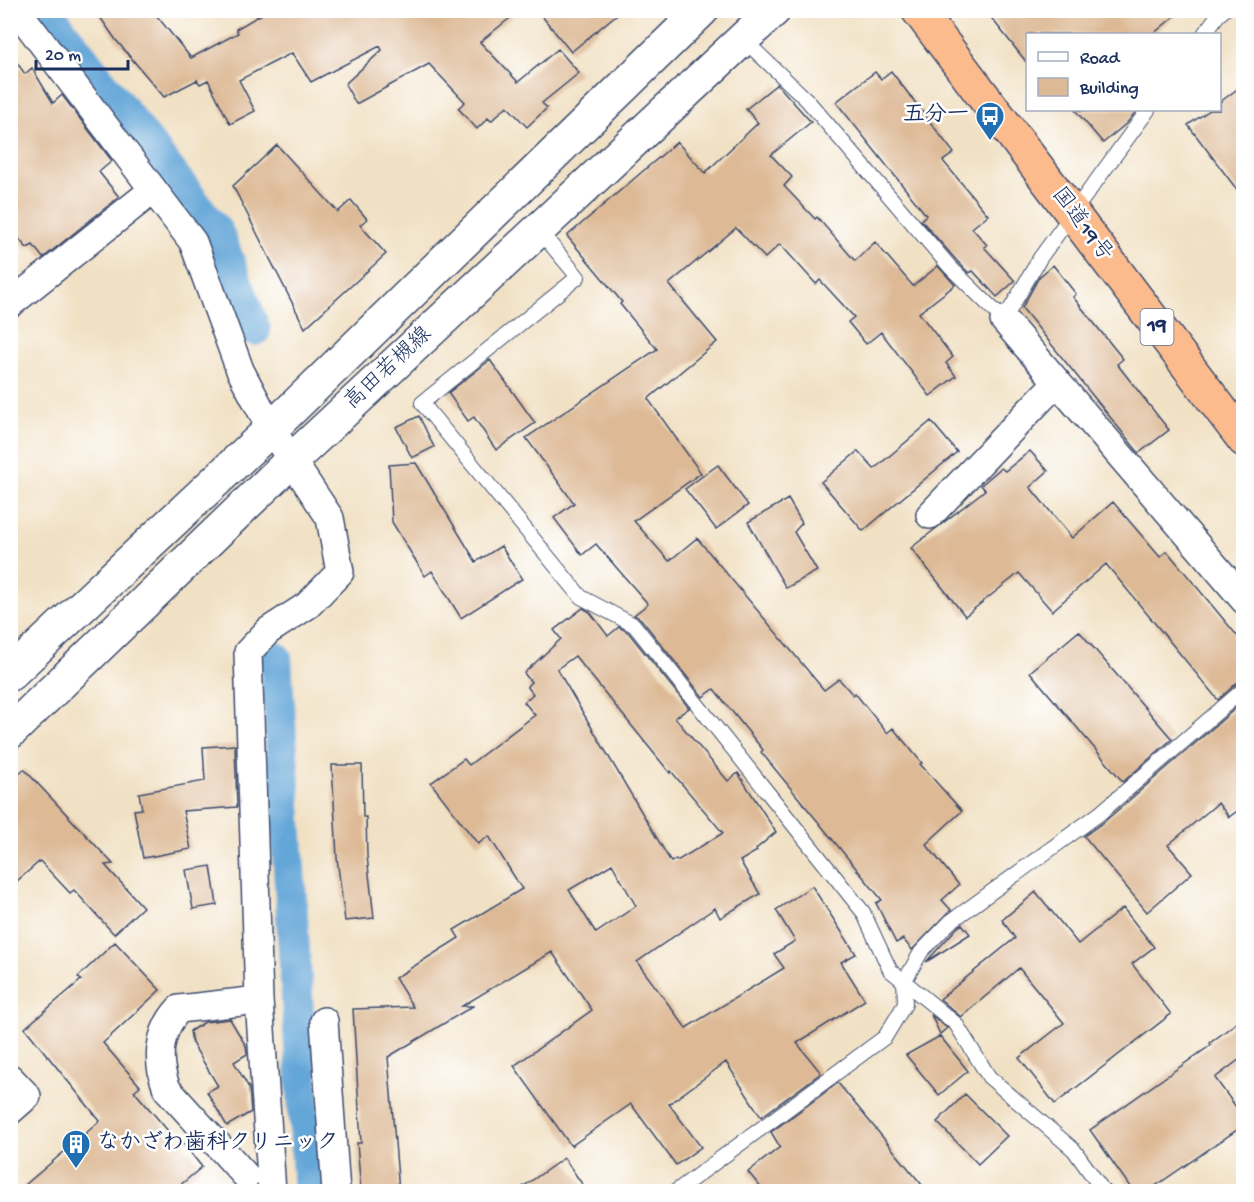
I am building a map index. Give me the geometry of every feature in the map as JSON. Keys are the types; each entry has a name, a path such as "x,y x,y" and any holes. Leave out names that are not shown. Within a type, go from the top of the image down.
{"highway":[{"name":"国道19号","path":"931,15 1072,212 1244,440"}],"street":[{"path":"17,10 193,242 240,370 271,429 330,518 340,572 308,605 268,631 248,652 259,1000 272,1191"},
{"name":"高田若槻線","path":"10,674 271,429 702,10"},
{"name":"高田若槻線","path":"10,732 293,459 774,10"},
{"path":"10,304 153,190"},
{"path":"1004,320 1244,600"},
{"path":"930,515 1057,382"},
{"path":"259,1000 179,1009 168,1022 162,1039 160,1072 167,1089 236,1184 270,1157"},
{"path":"324,1021 336,1191"},
{"path":"10,1078 27,1096 10,1111"}],"lane":[{"path":"1205,33 1219,12"},
{"path":"743,39 807,100 950,267 1004,320 1040,258 1147,111"},
{"path":"538,229 578,277 422,403 581,597 634,625 863,912 890,970 956,1024 989,1077 1074,1150 1104,1191"},
{"path":"675,1191 885,1036 905,1004 904,982 921,952 950,922 1099,814 1244,689"}],"building":[{"path":"95,10 152,10 191,58 238,33 236,29 269,10 520,10 480,42 518,82 558,49 579,73 542,103 547,108 527,127 507,106 491,121 488,118 477,129 458,108 465,102 429,64 356,104 345,84 382,50 380,46 311,82 292,53 239,80 255,111 230,124 208,80 200,84 197,80 164,97 116,40"},
{"path":"537,10 622,10 571,52"},
{"path":"985,10 1182,10 1154,33 1026,33 1026,61"},
{"path":"10,53 25,74 32,68 53,103 62,95 112,161 99,172 119,197 43,258 33,245 27,248 10,229"},
{"path":"891,71 954,153 943,161 988,215 972,228 987,245 984,247 1015,281 997,297 973,271 969,273 957,261 921,220 926,215 836,102 875,72 881,79"},
{"path":"777,84 811,122 771,155 792,177 784,186 815,219 817,217 855,261 875,242 913,286 938,266 955,285 919,313 953,357 946,363 956,376 930,396 881,332 866,344 848,322 854,317 820,280 816,284 780,244 765,258 736,228 669,284 717,342 648,399 701,473 634,521 669,561 697,538 824,690 839,679 853,695 855,693 887,733 893,728 922,763 920,764 962,811 926,844 959,885 942,900 951,910 912,950 903,939 896,943 876,903 882,900 761,752 763,750 714,689 703,697 641,619 634,615 648,604 596,544 582,555 554,518 574,503 526,438 657,349 620,304 622,302 567,236 677,142 705,173 758,123 746,109"},
{"path":"1244,84 1244,199 1188,125 1209,111 1221,111 1221,101"},
{"path":"1076,111 1136,111 1127,123 1103,143"},
{"path":"277,145 338,212 351,200 367,219 360,225 386,254 305,328 233,186"},
{"path":"1053,265 1076,294 1073,297 1123,359 1117,364 1169,430 1139,453 1022,308 1039,277"},
{"path":"490,360 535,423 496,450 474,417 468,421 448,393"},
{"path":"419,416 434,447 412,458 396,427"},
{"path":"931,421 957,452 863,531 821,482 858,451 874,469"},
{"path":"1030,451 1048,471 1030,487 1072,538 1113,502 1160,557 1167,551 1244,644 1244,680 1238,682 1218,700 1106,564 1052,611 1019,573 965,616 911,548 985,490 981,485 1001,468 1005,471"},
{"path":"416,463 476,562 501,546 522,579 461,618 432,571 425,576 392,522 389,465"},
{"path":"718,465 748,505 716,529 685,489"},
{"path":"788,499 802,523 794,532 817,571 786,588 748,522"},
{"path":"583,608 590,612 608,636 619,627 628,632 689,708 675,718 728,781 738,773 776,832 756,849 757,851 740,861 760,894 720,918 715,908 637,962 686,1028 784,968 774,954 795,941 776,910 812,886 856,954 841,962 865,1000 797,1043 821,1073 761,1117 726,1062 669,1104 701,1147 676,1165 631,1104 571,1146 514,1066 592,1010 552,952 462,1006 473,1006 388,1057 399,1191 361,1191 357,1143 361,1143 353,1009 413,1007 395,978 459,938 454,930 522,889 489,836 478,844 431,783 464,759 469,765 535,715 524,702 533,694 527,686 531,682 524,673 561,639 554,630","holes":["575,656 670,773 671,771 723,833 677,861 676,859 671,862 557,669","612,864 636,906 596,933 569,890"]},
{"path":"1079,631 1172,739 1123,782 1030,672"},
{"path":"1244,701 1244,806 1229,817 1218,803 1168,845 1192,873 1147,912 1084,836 1105,821"},
{"path":"235,745 237,807 183,811 191,849 143,858 134,810 142,809 139,793 205,781 203,747"},
{"path":"332,765 362,765 363,817 366,817 367,856 374,918 345,921 337,858"},
{"path":"24,769 113,864 105,865 143,907 114,934 74,890 70,893 40,861 10,887 10,781"},
{"path":"211,866 217,905 193,909 186,870"},
{"path":"1036,892 1078,944 1123,908 1154,947 1132,964 1171,1014 1055,1104 1019,1058 1064,1023 1019,968 961,1017 940,999 1015,938 1002,920"},
{"path":"962,924 970,934 926,962 956,929"},
{"path":"115,942 160,990 103,1043 140,1086 134,1091 175,1139 178,1137 202,1167 173,1191 18,1191 100,1121 25,1028 81,980 78,977"},
{"path":"931,1015 947,1028 940,1034"},
{"path":"1244,1017 1244,1056 1215,1078 1244,1118 1244,1125 1148,1191 1133,1191 1090,1130 1211,1045 1210,1043"},
{"path":"230,1019 246,1046 247,1054 234,1062 249,1088 251,1112 227,1126 207,1092 218,1086 192,1043 190,1031 205,1022"},
{"path":"940,1036 968,1071 939,1095 906,1055"},
{"path":"838,1083 927,1191 764,1191 748,1172 780,1147 771,1132"},
{"path":"965,1094 1007,1136 978,1164 937,1122"},
{"path":"564,1158 587,1191 517,1191"}],"waterway":[{"path":"46,10 218,233 255,330"},
{"path":"276,658 309,1192"}],"place":[{"name":"五分一","path":"990,142"},
{"name":"なかざわ歯科クリニック","path":"76,1170"}]}
